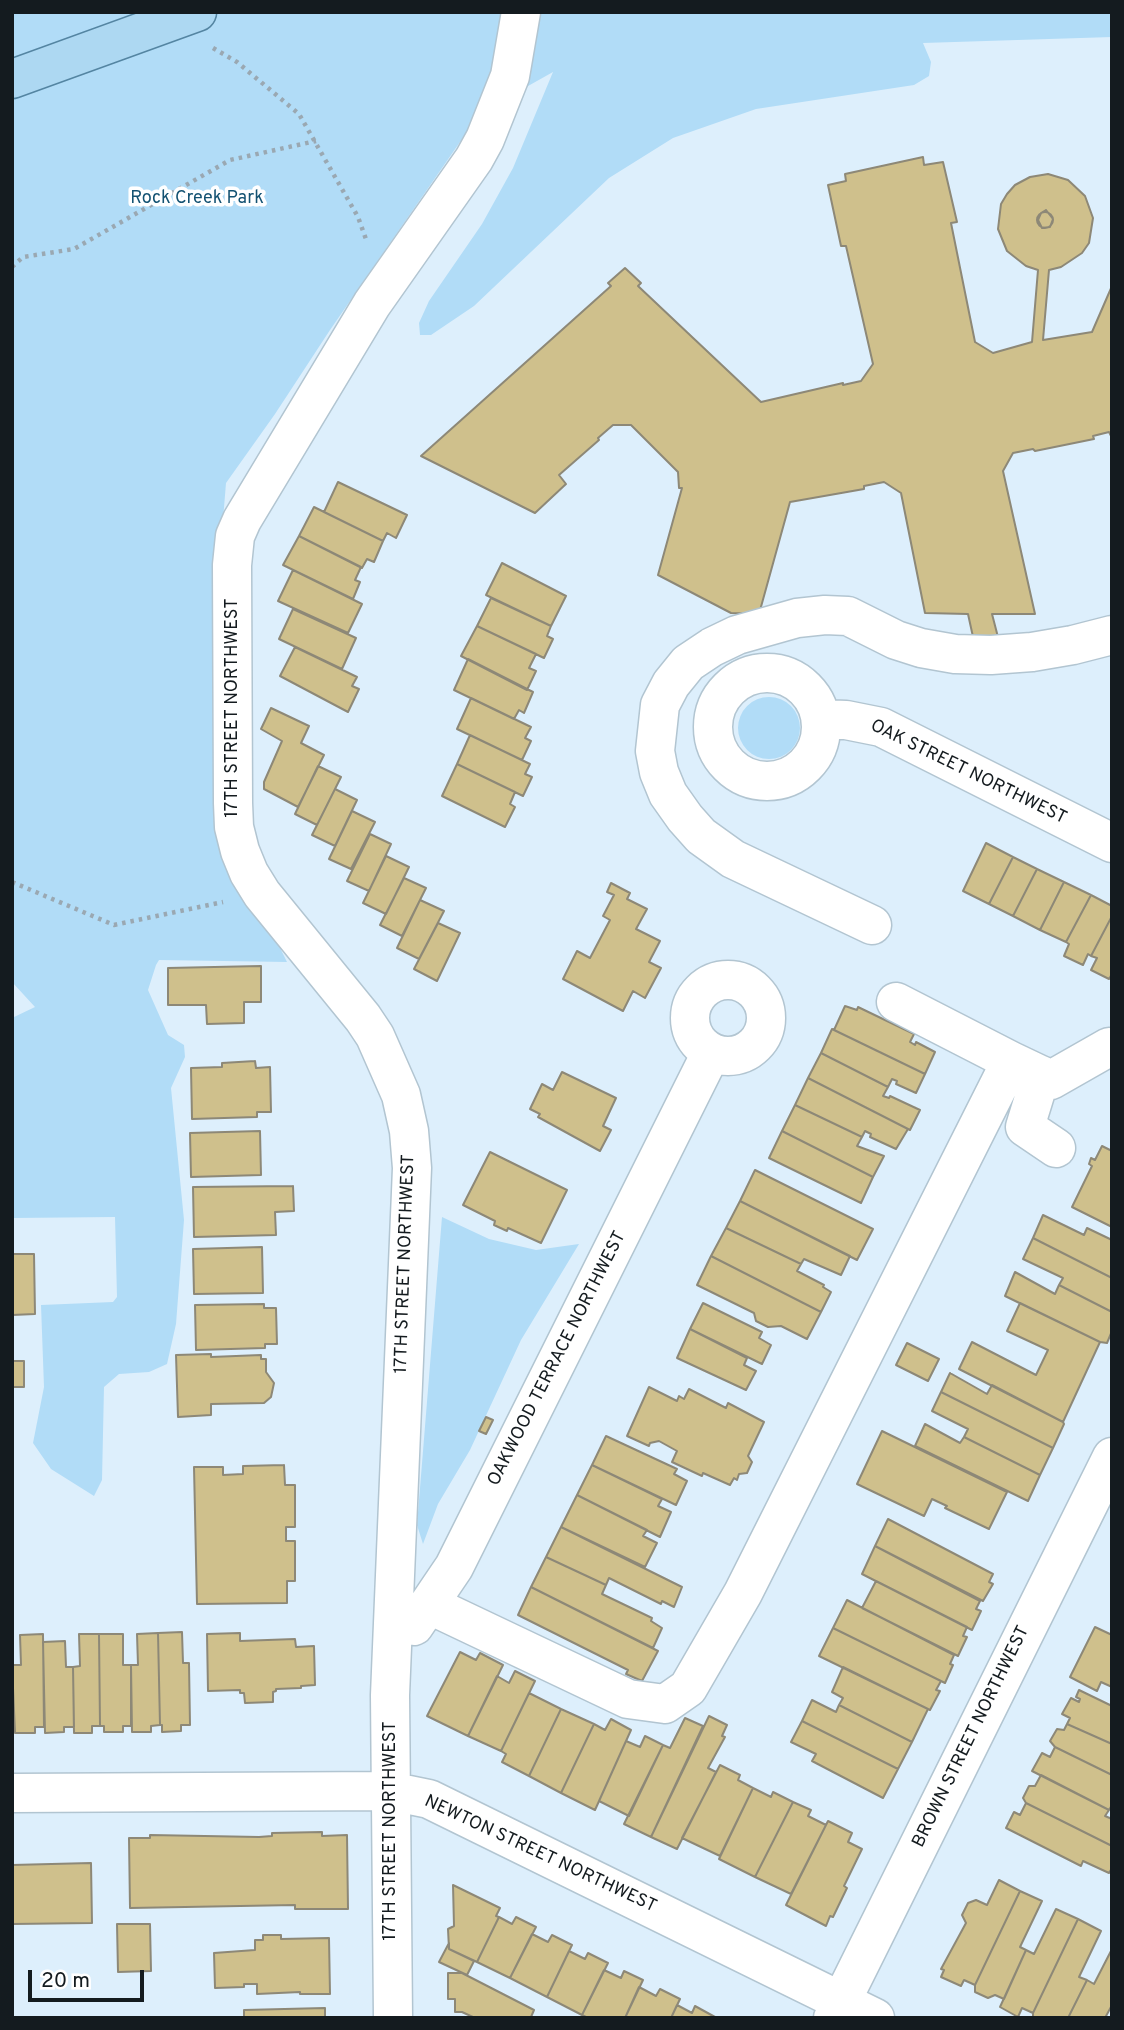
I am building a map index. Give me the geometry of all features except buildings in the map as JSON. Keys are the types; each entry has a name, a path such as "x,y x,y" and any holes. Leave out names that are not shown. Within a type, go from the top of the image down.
{"main road":[{"path":"12,79 183,18"}],"street":[{"name":"17TH STREET NORTHWEST","path":"393,2018 391,1656 412,1168 409,1131 394,1074 375,1036 262,894 244,862 234,827 232,565 235,536 242,520 384,288 474,159 485,139 510,76 521,12"},
{"path":"872,925 724,853 701,836 668,794 659,772 655,751 656,726 660,705 671,684 688,663 737,635 797,618 825,615 848,616 896,640 955,654 1032,652 1112,635"},
{"name":"OAK STREET NORTHWEST","path":"821,719 846,720 881,727 1112,843"},
{"path":"896,1002 1051,1080 1109,1047 1112,1048"},
{"name":"OAKWOOD TERRACE NORTHWEST","path":"391,1656 454,1567 711,1053"},
{"path":"1026,1069 1025,1127 1056,1148"},
{"path":"429,1605 628,1699 665,1704 688,1688 743,1593 1026,1069"},
{"name":"BROWN STREET NORTHWEST","path":"837,2009 1112,1457"},
{"name":"NEWTON STREET NORTHWEST","path":"12,1793 390,1791 429,1799 837,2009 876,2018"}],"path":[{"path":"183,18 299,114 358,217 384,288"},
{"path":"12,267 23,257 74,249 230,160 316,141"},
{"path":"12,883 114,925 262,894"}],"green space":[{"name":"Rock Creek Park","path":"12,12 1112,12 1112,37 923,43 931,62 929,76 914,85 756,109 673,138 609,178 474,306 431,335 420,335 419,323 429,301 482,224 513,168 553,72 480,113 330,330 226,483 214,630 217,820 287,962 159,960 156,965 148,990 168,1035 184,1045 185,1057 171,1088 184,1220 176,1324 167,1364 149,1372 119,1374 104,1387 102,1480 94,1496 51,1469 33,1443 44,1387 41,1305 113,1302 117,1297 115,1217 12,1218 12,1018 35,1007 12,982"},
{"path":"769,697 791,706 800,728 791,750 769,759 747,750 738,728 747,706"},
{"path":"442,1217 489,1239 536,1250 579,1244 521,1340 470,1450 438,1504 423,1544 417,1525"}]}
